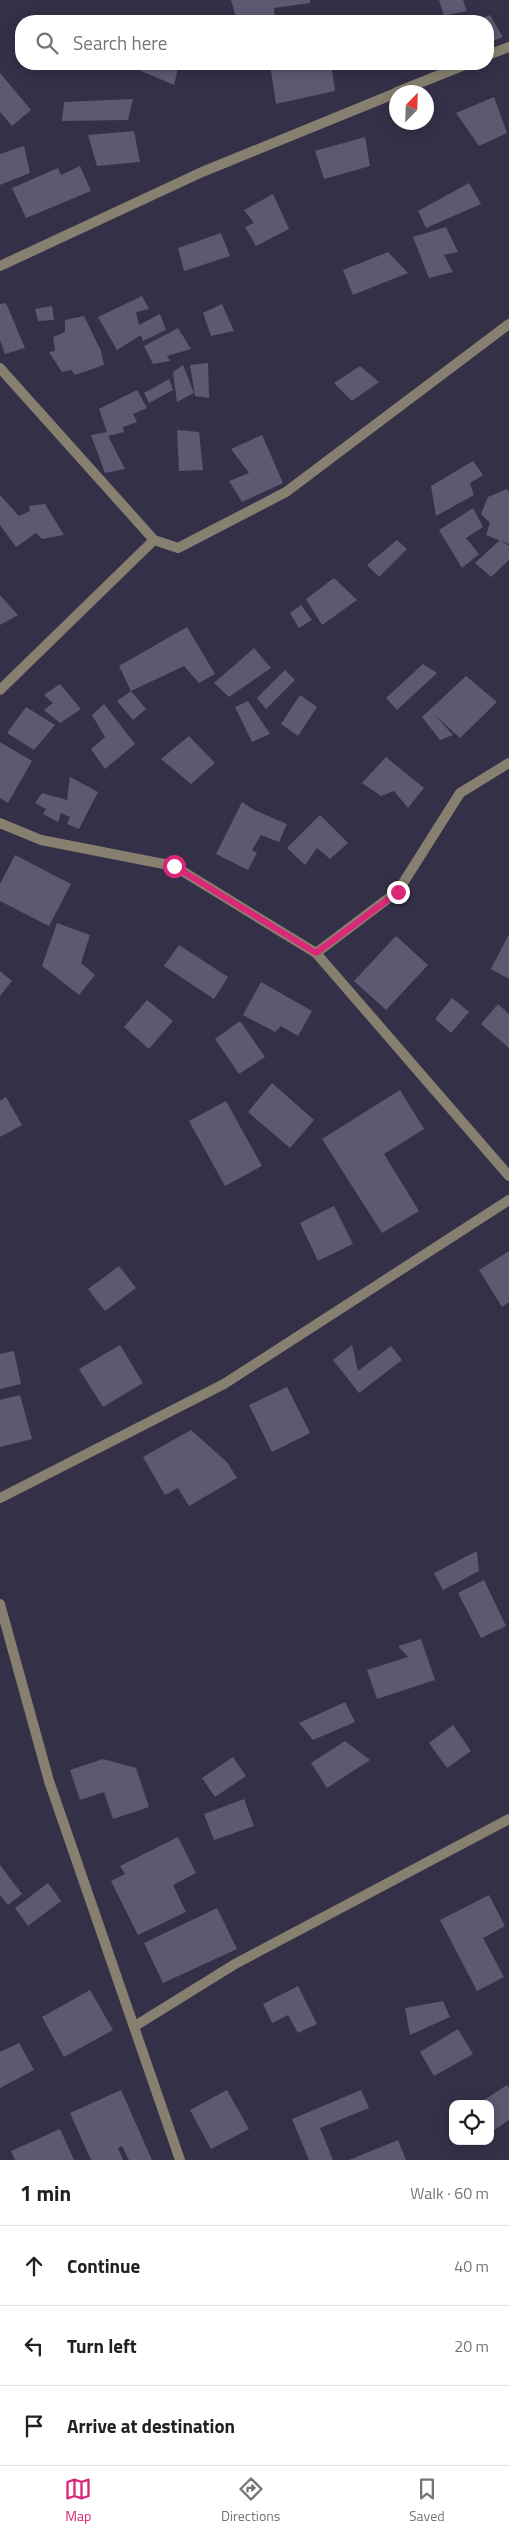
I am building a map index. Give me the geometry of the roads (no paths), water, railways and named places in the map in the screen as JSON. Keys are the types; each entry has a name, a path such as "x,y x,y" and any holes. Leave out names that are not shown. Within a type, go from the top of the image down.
{"street":[{"path":"494,52 509,46"},
{"path":"414,85 452,70"},
{"path":"0,266 202,172 389,95"},
{"path":"0,368 154,540 178,548 286,492 509,324"},
{"path":"0,690 154,540"},
{"path":"316,953 398,892 460,793 509,763"},
{"path":"0,823 40,840 174,866 316,953 509,1176"},
{"path":"0,1498 224,1384 509,1200"},
{"path":"0,1604 49,1781 180,2160"},
{"path":"135,2026 235,1964 509,1819"}]}
